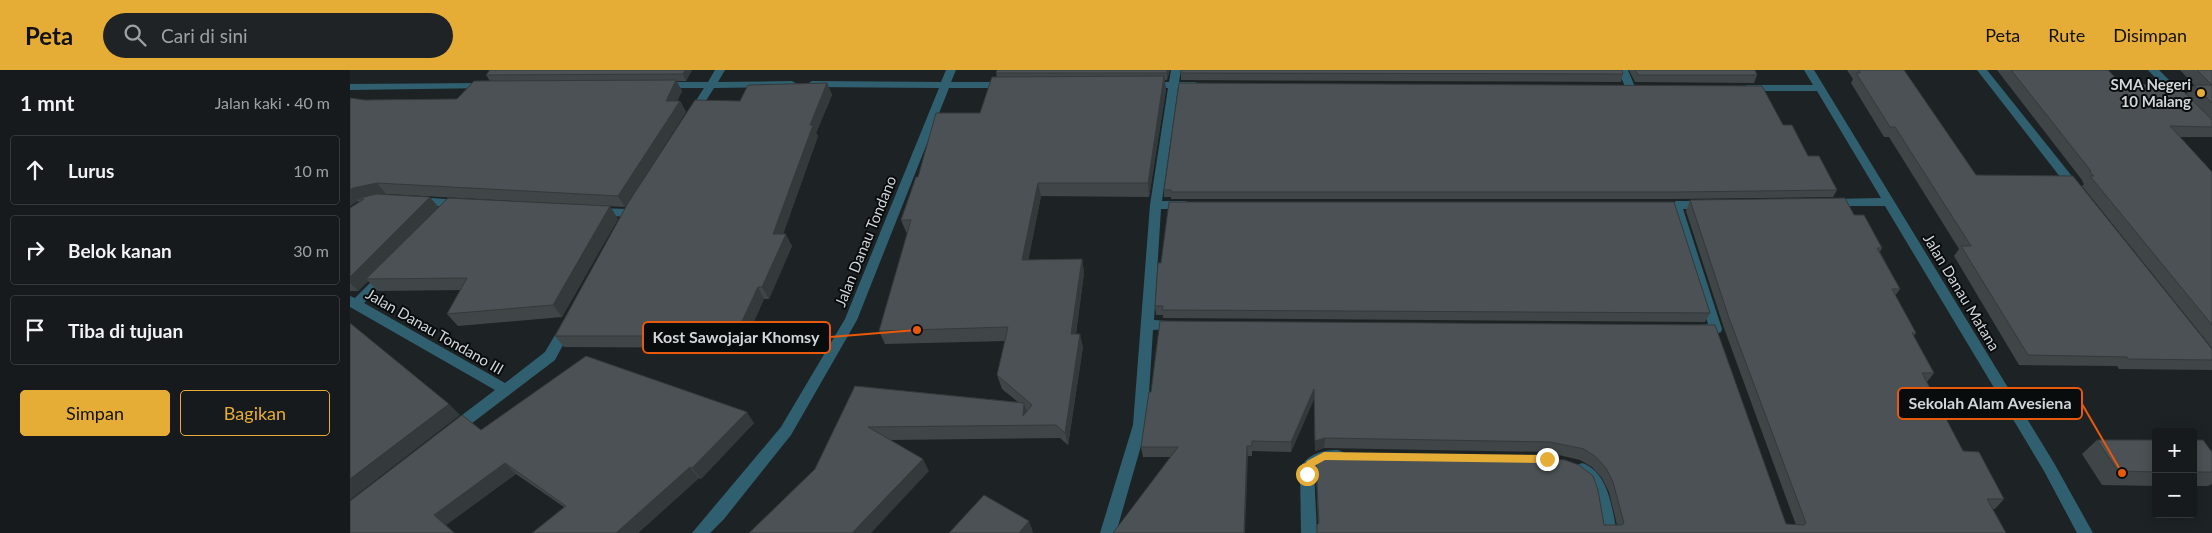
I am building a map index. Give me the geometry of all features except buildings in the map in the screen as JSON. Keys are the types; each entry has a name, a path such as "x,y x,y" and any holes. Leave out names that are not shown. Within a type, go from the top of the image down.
{"street":[{"path":"685,125 720,70"},
{"name":"Jalan Danau Tondano","path":"700,533 719,514 786,431 851,320 951,70"},
{"path":"1108,533 1140,425 1156,204 1176,70"},
{"path":"1623,70 1630,87"},
{"name":"Jalan Danau Matana","path":"1809,70 2050,467 2085,533"},
{"path":"1982,70 2085,200"},
{"path":"2153,70 2186,103"},
{"path":"653,85 1021,85"},
{"path":"1136,85 1204,85"},
{"path":"350,86 496,86"},
{"path":"1734,88 1820,88"},
{"path":"406,201 475,205"},
{"path":"1820,203 1888,202"},
{"path":"442,217 455,204"},
{"path":"1156,204 1195,205"},
{"path":"1686,328 1718,333 1671,205 1714,205"},
{"path":"580,211 629,213"},
{"path":"353,302 396,264"},
{"name":"Jalan Danau Tondano III","path":"353,302 505,389"},
{"path":"443,438 550,356 573,314"},
{"path":"1147,325 1187,325"},
{"path":"1309,533 1307,469 1316,459 1324,456 1354,456"},
{"path":"1566,464 1584,469 1595,480 1601,495 1609,533"}],"place":[{"name":"SMA Negeri 10 Malang","path":"2201,93"},
{"name":"Kost Sawojajar Khomsy","path":"917,330"},
{"name":"Sekolah Alam Avesiena","path":"2122,473"}],"route":[{"path":"1307,474 1307,469 1311,464 1316,459 1324,456 1547,459"}]}
